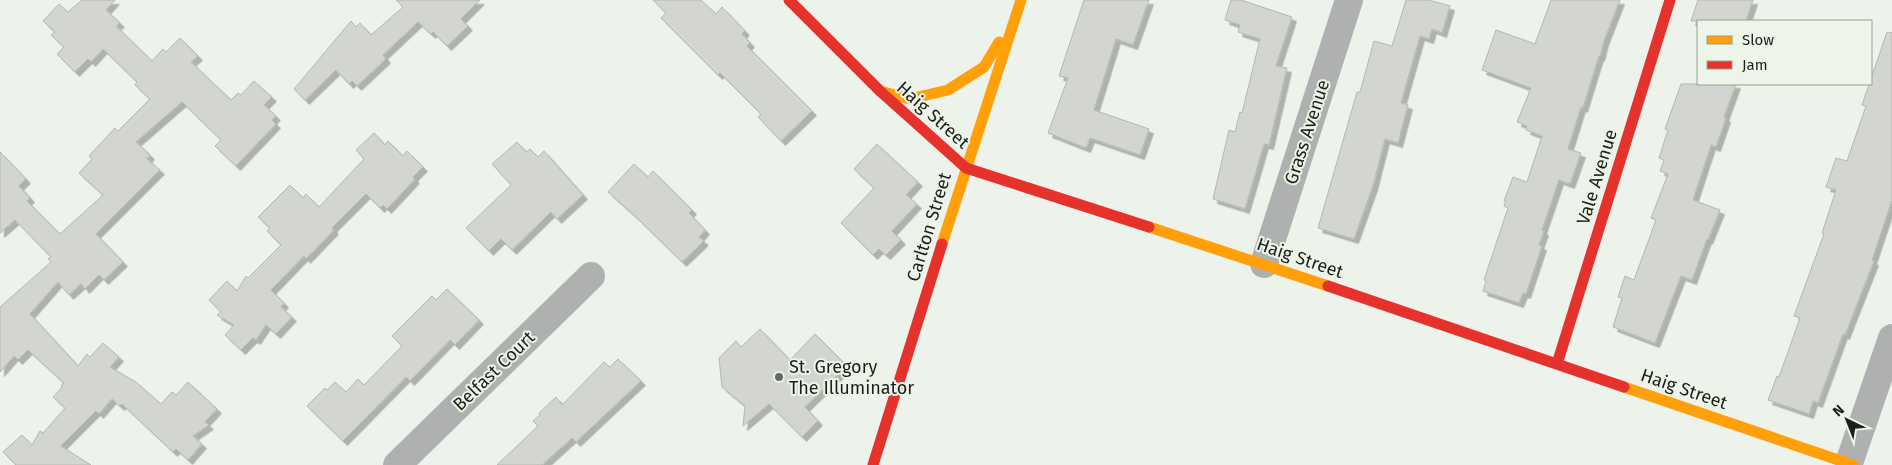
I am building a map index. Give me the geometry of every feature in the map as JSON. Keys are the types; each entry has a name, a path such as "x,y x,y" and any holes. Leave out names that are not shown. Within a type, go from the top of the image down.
{"street":[{"name":"Haig Street","path":"788,0 880,91 966,168 1264,264 1851,464"},
{"name":"Carlton Street","path":"872,465 1021,0"},
{"name":"Grass Avenue","path":"1264,264 1349,0"},
{"name":"Vale Avenue","path":"1557,364 1670,0"},
{"path":"880,91 910,98 948,90 984,67 1017,13"},
{"name":"Belfast Court","path":"397,465 591,276"},
{"path":"1851,464 1892,338"}],"building":[{"path":"82,0 115,0 106,10 120,23 116,26 152,61 163,49 166,52 180,38 198,56 191,62 231,100 238,93 241,95 254,81 272,97 264,105 276,116 272,120 276,124 236,166 215,146 221,140 182,102 136,142 150,155 147,159 160,170 96,234 123,262 104,280 99,275 85,289 81,284 69,295 58,282 30,314 78,366 87,354 90,357 103,343 119,357 110,367 136,382 161,404 172,392 176,395 188,382 217,409 205,422 209,425 193,436 202,444 188,460 176,449 173,452 122,404 120,406 112,399 99,414 96,411 61,446 91,465 16,465 3,452 22,435 32,445 40,431 43,433 65,408 53,397 64,383 28,350 18,360 14,356 0,372 0,307 51,262 48,259 51,257 15,220 0,233 0,152 26,179 19,186 30,198 27,201 60,234 103,195 79,173 92,159 89,156 115,128 118,131 150,99 135,85 137,82 103,49 91,62 88,59 75,72 57,54 64,47 51,35 55,32 43,21 59,4 68,12"},
{"path":"396,0 480,0 461,19 468,26 447,46 433,32 431,34 418,22 383,55 386,59 357,86 352,81 349,84 336,70 305,100 294,89 351,21 356,27 360,23 371,35 403,7"},
{"path":"653,0 701,0 716,14 722,7 745,31 742,34 750,43 747,46 812,111 781,141 758,117 761,114 720,73 718,75 661,18 666,13"},
{"path":"1084,0 1149,0 1133,45 1116,39 1094,110 1149,129 1140,155 1090,138 1086,148 1048,133 1068,78 1059,76"},
{"path":"1231,0 1241,0 1292,17 1276,66 1287,68 1269,145 1264,144 1245,209 1213,199 1229,130 1235,132 1240,112 1242,113 1260,39 1238,32 1240,25 1225,20"},
{"path":"1406,0 1429,0 1450,6 1442,33 1432,29 1429,39 1420,36 1401,103 1408,105 1398,143 1385,139 1373,186 1354,239 1318,228 1357,92 1360,92 1374,41 1392,46"},
{"path":"1551,0 1620,0 1604,41 1568,149 1581,153 1570,184 1559,180 1542,230 1544,231 1539,245 1542,246 1526,294 1523,293 1519,303 1483,291 1486,281 1484,280 1508,208 1504,206 1506,201 1504,201 1513,177 1527,182 1542,136 1526,130 1527,126 1517,122 1531,88 1482,70 1496,30 1535,44"},
{"path":"1698,0 1753,0 1746,20 1691,21"},
{"path":"1887,32 1892,33 1892,200 1872,260 1874,261 1845,335 1843,334 1818,403 1813,401 1809,414 1768,400 1777,376 1779,377 1800,318 1794,316 1824,234 1822,233 1836,190 1826,187 1836,158 1847,161 1866,106 1862,105 1869,85 1872,85 1872,76"},
{"path":"1681,84 1736,85 1716,147 1711,145 1693,200 1720,210 1692,280 1681,276 1655,343 1613,327 1622,298 1618,297 1625,276 1634,280 1656,220 1651,218 1668,174 1660,171 1664,160 1659,158 1668,130 1665,129"},
{"path":"374,133 385,145 388,141 403,156 407,151 423,167 413,177 415,179 387,209 383,205 380,208 366,194 332,228 334,230 306,259 304,256 271,290 284,303 281,307 292,317 276,334 266,325 256,340 253,338 241,350 225,335 234,325 217,315 221,312 209,300 227,281 237,291 246,276 248,278 281,245 267,231 270,228 258,217 290,185 303,198 306,194 319,207 364,159 356,150"},
{"path":"517,142 526,152 530,149 538,157 544,151 583,195 557,219 551,212 512,250 501,239 489,251 466,228 511,185 492,164"},
{"path":"877,144 918,182 906,195 917,204 892,231 901,240 886,255 879,249 873,255 841,223 874,188 854,169"},
{"path":"634,164 648,177 653,171 692,210 689,213 705,230 699,237 704,241 682,262 608,192"},
{"path":"447,289 479,320 455,345 450,340 410,381 406,377 343,441 307,406 325,388 327,390 335,382 346,392 358,379 364,385 402,346 392,336 432,296 436,300"},
{"name":"St. Gregory The Illuminator","path":"760,329 790,360 815,334 847,366 805,407 818,421 802,437 769,404 743,426 745,406 722,387 719,358 736,341 741,347"},
{"path":"618,359 641,381 576,442 572,438 542,465 497,465 538,426 533,421 556,397 562,405 604,362 610,367"}],"traffic: slow":[{"path":"942,244 1021,0"},
{"path":"880,91 910,99 948,90 984,67 999,42"},
{"path":"1149,227 1328,286"},
{"path":"1624,387 1853,465"}],"traffic: jam":[{"path":"789,0 880,91 966,168 1149,227"},
{"path":"1557,364 1670,0"},
{"path":"873,465 942,244"},
{"path":"1328,286 1624,387"}],"place":[{"name":"St. Gregory The Illuminator","path":"779,377"}]}
